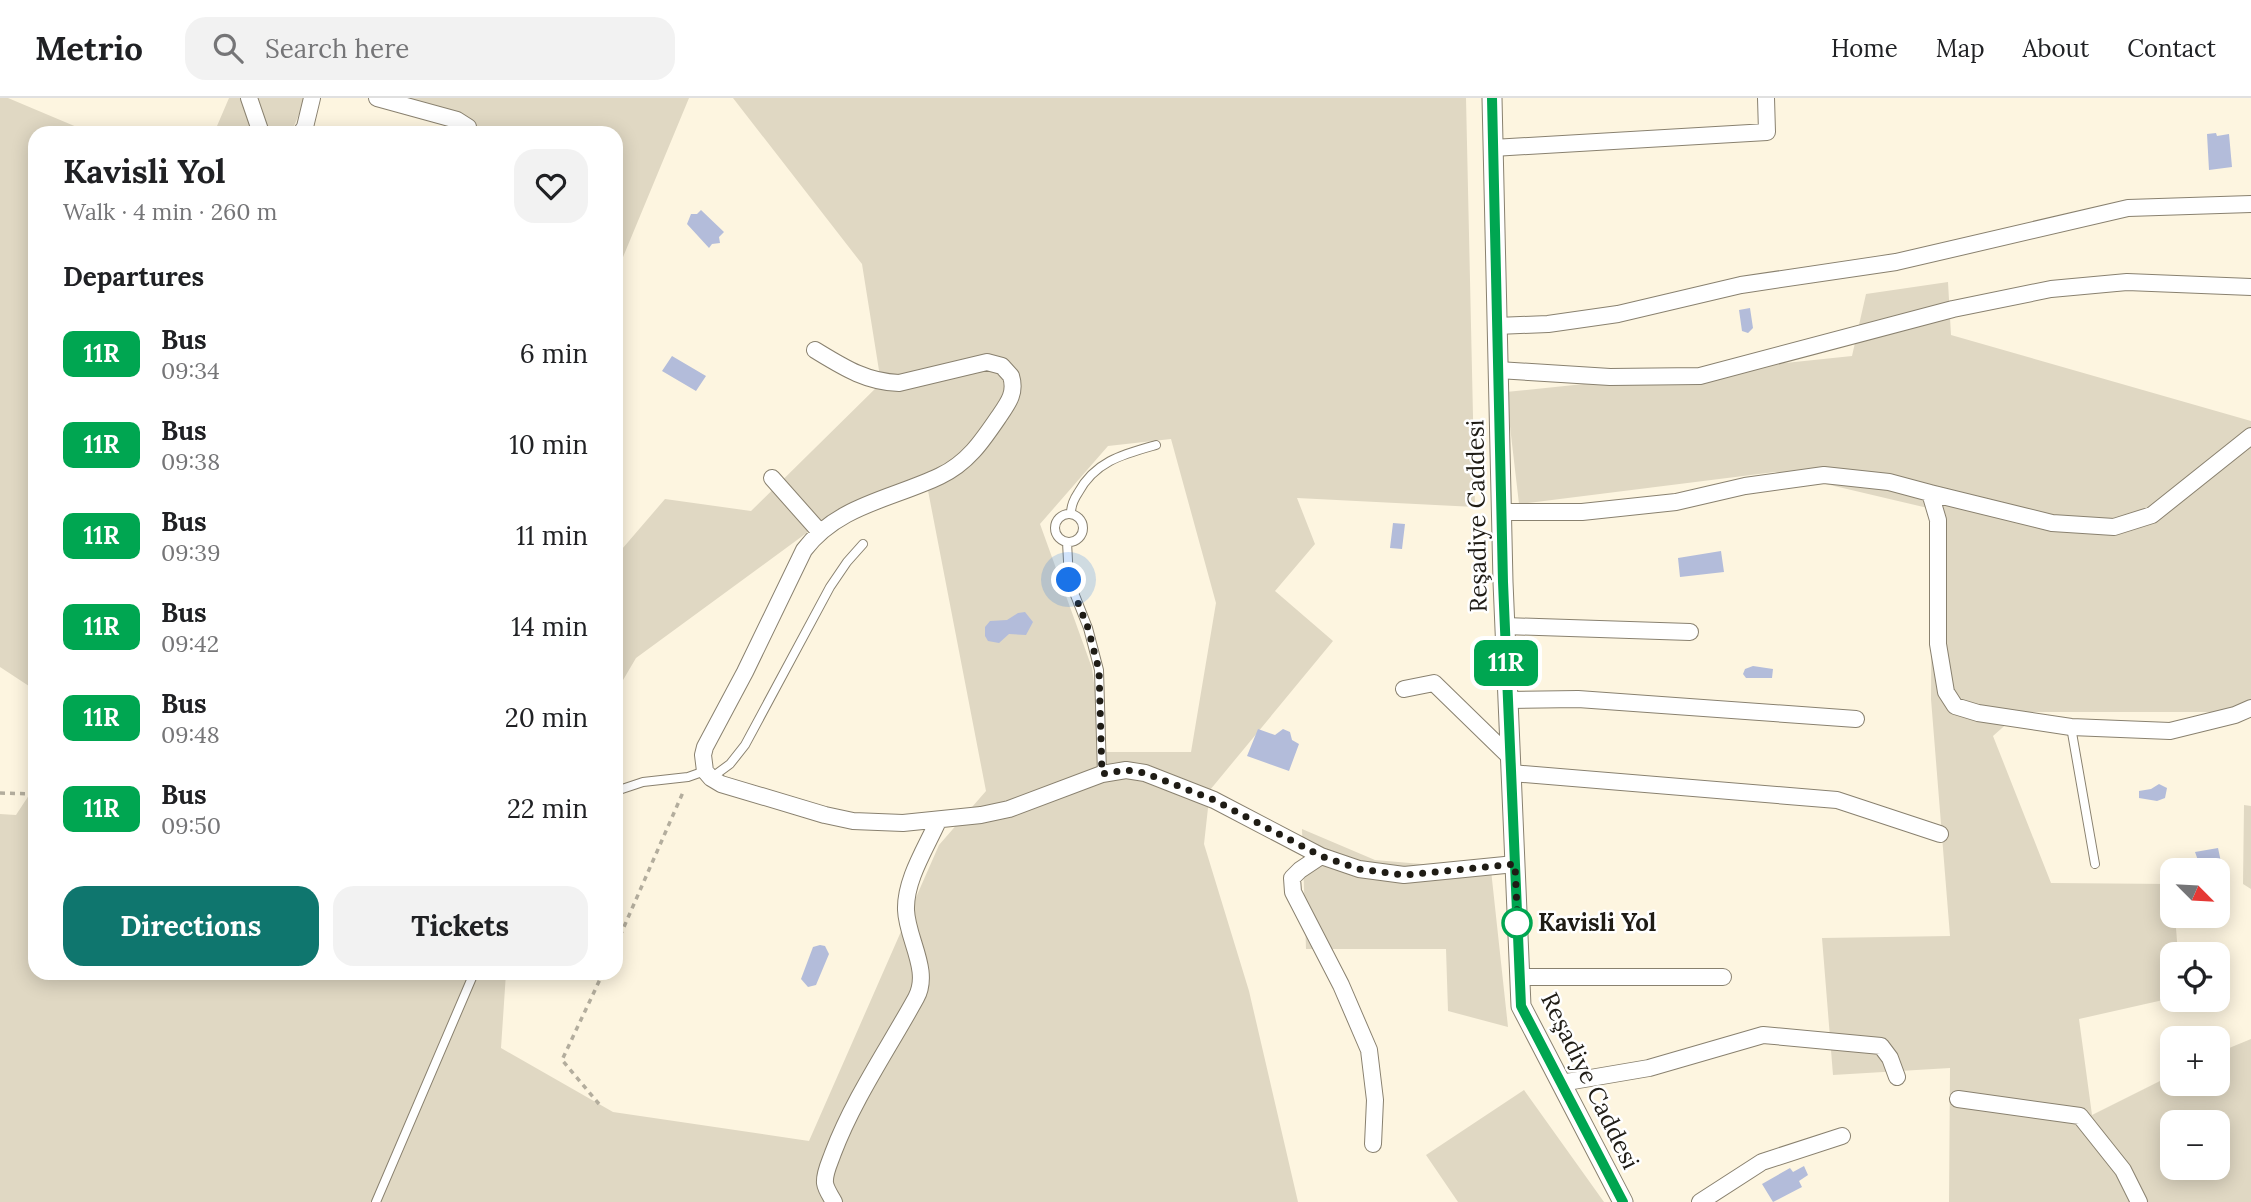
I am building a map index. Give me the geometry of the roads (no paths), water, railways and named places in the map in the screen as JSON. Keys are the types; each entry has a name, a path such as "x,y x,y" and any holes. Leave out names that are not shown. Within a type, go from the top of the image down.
{"street":[{"path":"249,98 259,126"},
{"path":"305,126 312,98"},
{"path":"377,98 457,120 466,126"},
{"name":"Reşadiye Caddesi","path":"1492,98 1504,626 1521,1006 1623,1202"},
{"path":"1493,148 1767,132 1766,98"},
{"path":"1497,326 1548,324 1618,314 1741,285 1896,262 2127,208 2251,204"},
{"path":"1498,370 1611,377 1700,376 1953,309 2051,289 2127,282 2251,287"},
{"path":"816,350 857,375 886,383 899,383 987,362 1007,370 1013,384 1013,393 975,452 942,476 838,517 819,531 804,550 705,747 703,755 708,775 721,784 825,816 878,823 938,821 1009,809 1102,774 1126,770 1145,773 1214,800 1321,856 1359,869 1404,875 1515,864"},
{"path":"1501,512 1582,512 1676,502 1745,486 1824,475 1889,482 2052,523 2114,527 2151,515 2251,436"},
{"path":"772,478 819,531"},
{"path":"1930,493 1938,520 1938,644 1946,692 1955,706 2071,727 2171,731 2235,715 2251,708"},
{"path":"1504,626 1690,632"},
{"path":"1404,689 1434,683 1510,765 1837,800 1940,834"},
{"path":"1508,700 1578,699 1856,719"},
{"path":"834,1202 826,1189 825,1175 839,1136 918,995 922,983 906,911 907,895 938,821"},
{"path":"1321,856 1292,878 1293,892 1341,985 1369,1050 1375,1100 1373,1144"},
{"path":"1520,977 1723,977"},
{"path":"1561,1083 1648,1068 1763,1035 1881,1046 1890,1058 1897,1077"},
{"path":"1958,1099 2080,1116 2123,1170 2139,1202"},
{"path":"1700,1202 1762,1163 1842,1136"}],"lane":[{"path":"1071,513 1076,495 1093,471 1119,456 1156,445"},
{"path":"1066,542 1077,539 1083,530 1081,519 1071,513 1060,516 1055,526 1058,536 1066,542 1069,580 1088,628 1099,670 1102,774"},
{"path":"623,789 643,782 708,775 730,764 746,745 830,587 863,544"},
{"path":"2071,727 2095,864"},
{"path":"376,1202 471,980"}],"water":[{"path":"2216,133 2217,136 2229,134 2232,167 2209,170 2207,134"},
{"path":"701,210 724,232 719,237 720,243 712,244 709,248 687,224 691,214 697,214"},
{"path":"1750,308 1753,328 1748,333 1742,331 1739,310"},
{"path":"672,356 706,376 696,391 662,371"},
{"path":"1393,523 1405,524 1402,549 1390,548"},
{"path":"1721,551 1724,572 1680,577 1678,558"},
{"path":"1025,612 1033,622 1026,635 1009,634 999,643 988,641 985,627 990,621 1007,620"},
{"path":"1753,666 1773,669 1772,678 1746,678 1743,674 1745,669"},
{"path":"1258,729 1275,735 1283,729 1290,732 1292,740 1299,744 1289,771 1247,756"},
{"path":"2159,784 2167,788 2165,798 2157,801 2139,798 2139,791"},
{"path":"2218,848 2220,858 2197,858 2195,852"},
{"path":"825,946 829,954 816,985 808,987 801,979 813,947"},
{"path":"1804,1166 1808,1175 1799,1181 1802,1187 1773,1202 1762,1184 1790,1168 1793,1172"}],"place":[{"name":"Kavisli Yol","path":"1517,923"}]}
